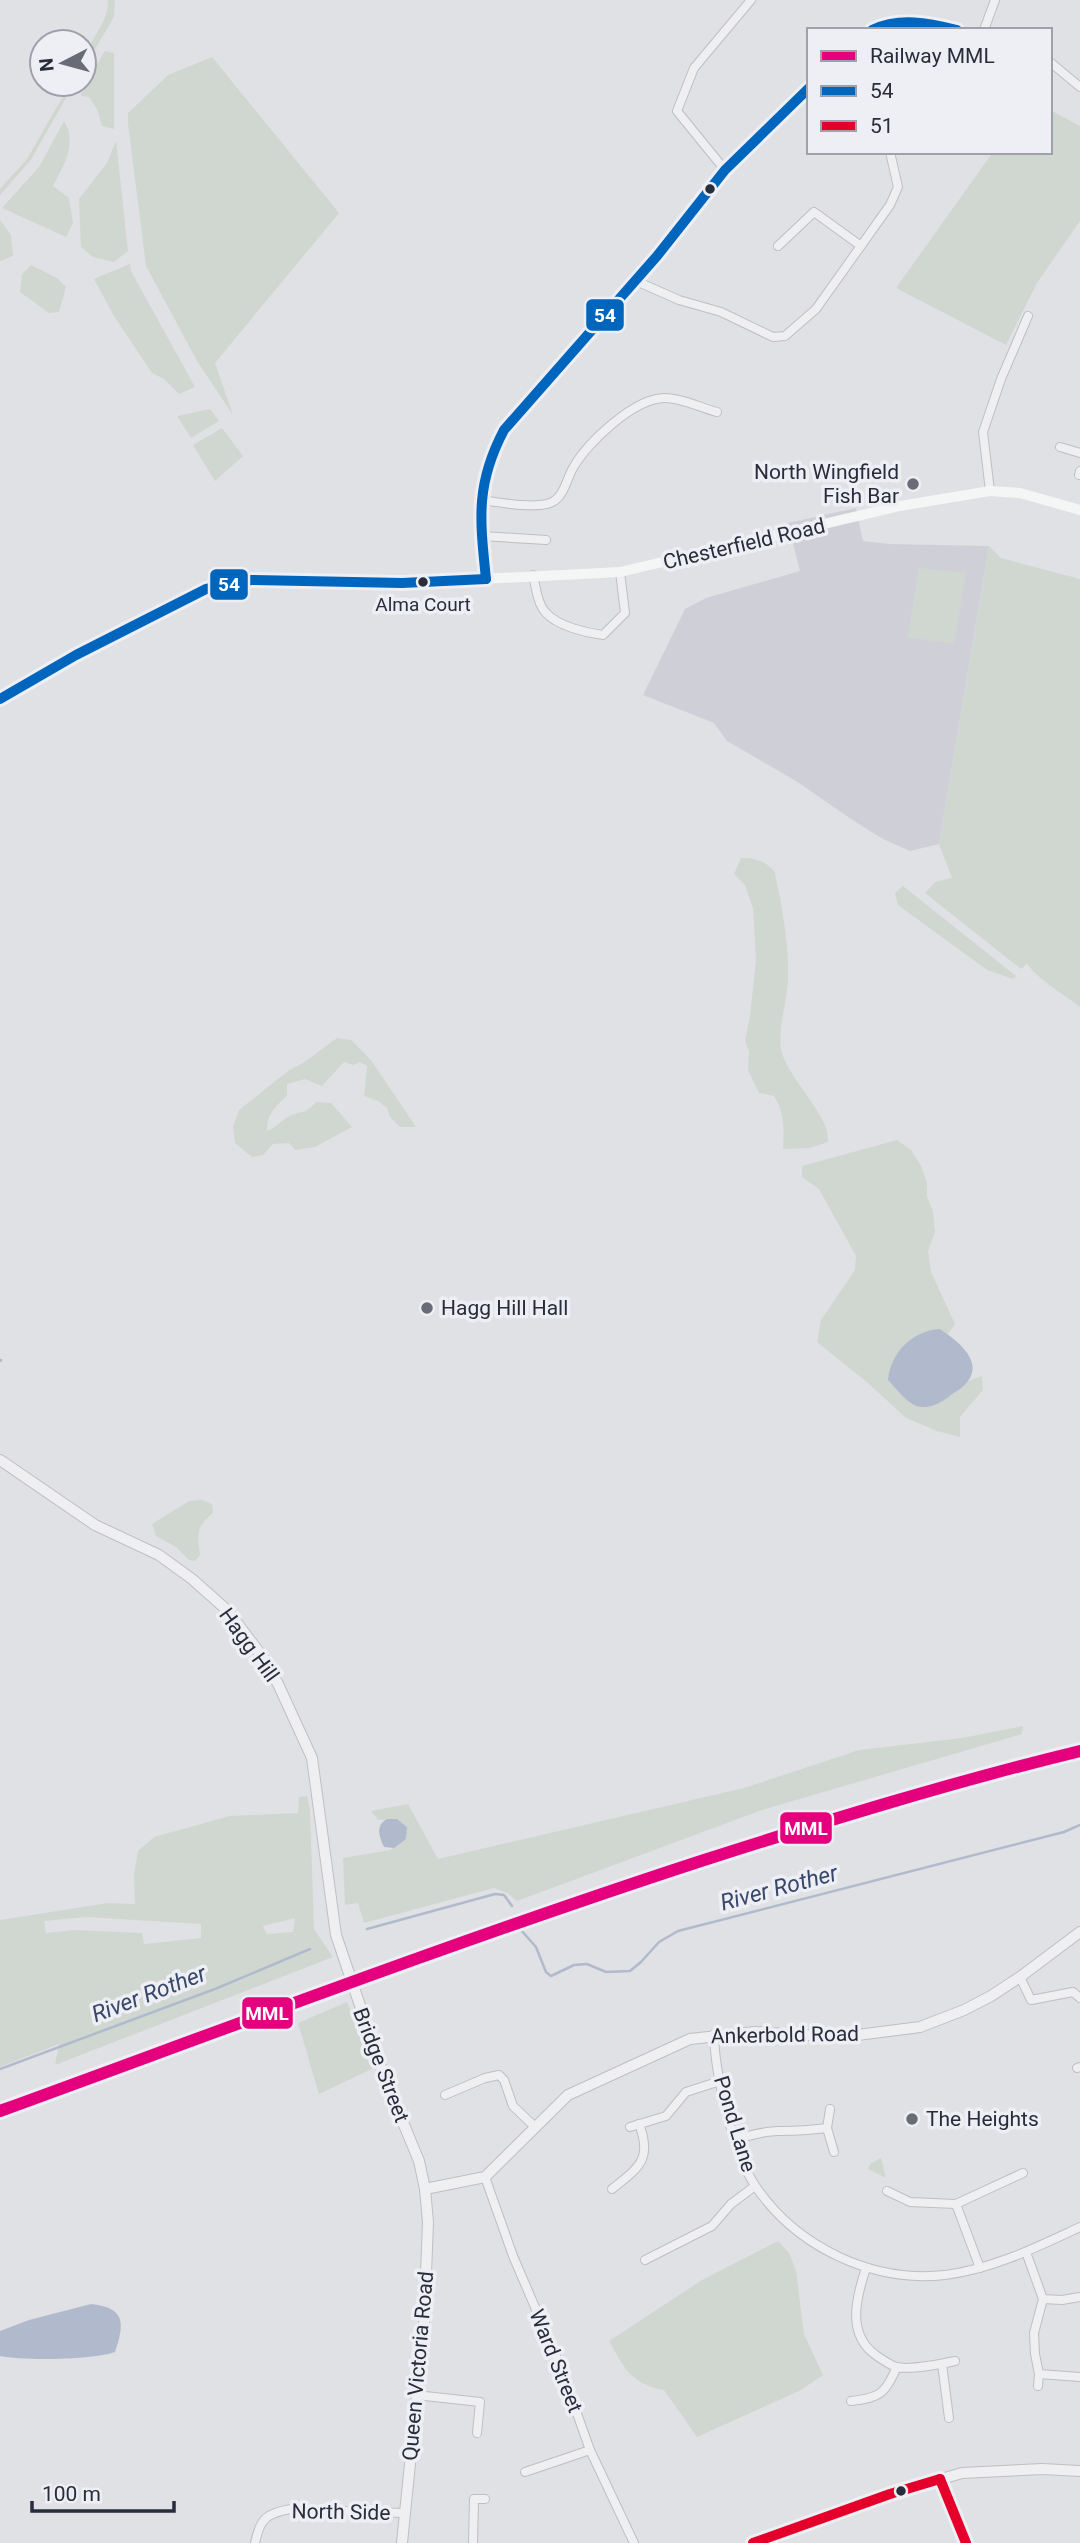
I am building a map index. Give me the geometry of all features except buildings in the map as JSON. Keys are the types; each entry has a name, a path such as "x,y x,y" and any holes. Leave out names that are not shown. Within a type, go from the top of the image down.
{"main road":[{"name":"Chesterfield Road","path":"1,698 76,655 206,589 251,580 402,583 620,572 900,506 990,491 1020,493 1080,510"}],"street":[{"path":"725,170 677,111 694,68 751,0"},
{"path":"985,28 995,0"},
{"path":"878,28 895,22 915,21 948,28"},
{"path":"1052,64 1080,87"},
{"path":"486,579 480,500 486,467 504,430 636,281 725,170 807,90"},
{"path":"636,281 678,300 721,312 773,337 785,336 816,309 890,205 898,187 890,154"},
{"path":"778,246 814,212 861,246"},
{"path":"990,491 983,432 1001,379 1028,316"},
{"path":"480,500 541,505 554,501 563,490 575,465 597,438 647,401 672,398 717,412"},
{"path":"1060,447 1080,453"},
{"path":"482,536 546,540"},
{"path":"533,575 538,598 545,612 556,620 590,634 603,635 625,613 620,572"},
{"name":"Hagg Hill","path":"0,1460 95,1525 159,1555 192,1579 228,1611 262,1656 278,1684 312,1759 330,1899"},
{"name":"Bridge Street","path":"330,1899 341,1954 419,2161 425,2189"},
{"name":"Ankerbold Road","path":"485,2177 568,2095 690,2039 714,2034 755,2032 842,2037 906,2030 942,2020 964,2010 1020,1977 1080,1932"},
{"path":"1020,1977 1031,2000 1073,1992 1080,1998"},
{"name":"Pond Lane","path":"714,2034 715,2056 735,2139 755,2186 798,2233 833,2255 866,2268 913,2275 944,2275 980,2269 1026,2252 1080,2227"},
{"path":"445,2095 499,2075 504,2080 513,2106 534,2126"},
{"path":"612,2189 641,2165 645,2154 634,2126 666,2116 686,2092 720,2081"},
{"path":"830,2109 827,2128 834,2152"},
{"path":"735,2139 765,2132 794,2133 827,2128"},
{"path":"887,2191 910,2202 956,2204 1023,2173"},
{"path":"425,2189 485,2177"},
{"name":"Ward Street","path":"485,2177 513,2256 559,2363 590,2450 634,2543"},
{"path":"645,2260 712,2226 732,2204 755,2186"},
{"name":"Queen Victoria Road","path":"402,2543 426,2286 428,2222 425,2189"},
{"path":"956,2204 980,2269"},
{"path":"1026,2252 1043,2299 1034,2333 1040,2374 1038,2386"},
{"path":"866,2268 857,2295 856,2328 863,2343 874,2354 897,2367 955,2361"},
{"path":"1043,2299 1080,2297"},
{"path":"942,2364 949,2418"},
{"path":"851,2401 883,2394 897,2367"},
{"path":"1040,2374 1080,2377"},
{"path":"416,2395 480,2402 477,2433"},
{"path":"525,2472 590,2450"},
{"path":"753,2543 890,2494 962,2473 1042,2469 1080,2471"},
{"path":"940,2479 966,2543"},
{"path":"473,2543 474,2498 485,2499"},
{"name":"North Side","path":"255,2543 259,2525 273,2512 291,2509 404,2513"}],"shaded area":[{"path":"108,0 115,0 114,17 98,44 98,31"},
{"path":"105,51 114,53 114,129 102,126 97,109 90,98 98,98 98,63"},
{"path":"212,57 339,213 215,363 233,415 197,361 146,266 128,124 128,113 168,75"},
{"path":"62,98 66,98 30,161 0,195 0,189 27,159"},
{"path":"1052,111 1080,126 1080,221 1037,283 1006,345 896,288 992,154 1052,154"},
{"path":"64,121 70,138 68,155 53,186 69,198 73,223 66,237 2,208 39,167"},
{"path":"116,141 128,251 114,262 93,257 81,247 79,199 107,163"},
{"path":"0,220 11,235 13,256 0,261"},
{"path":"130,264 131,271 195,387 179,394 164,379 152,373 114,316 94,279"},
{"path":"31,265 57,278 66,287 59,312 49,313 20,292 22,274"},
{"path":"210,409 219,421 191,438 177,416"},
{"path":"222,428 243,456 215,481 193,445"},
{"path":"856,508 863,541 989,546 939,844 910,851 883,839 796,781 727,741 714,723 643,695 685,609 706,598 800,571 788,523"},
{"path":"989,546 1001,558 1080,579 1080,1007 1045,982 1027,964 1021,969 925,893 935,882 952,878 939,844"},
{"path":"919,568 966,573 954,644 908,637"},
{"path":"741,858 760,861 775,872 788,960 780,1035 782,1053 817,1110 827,1132 828,1142 809,1148 783,1149 783,1122 778,1102 774,1096 759,1093 748,1070 749,1052 745,1040 756,960 753,908 745,885 734,874"},
{"path":"903,886 1016,976 1013,979 987,970 898,905 895,893"},
{"path":"337,1038 351,1040 371,1060 416,1127 400,1127 390,1117 387,1108 364,1096 367,1066 360,1062 353,1065 344,1062 322,1086 305,1079 287,1084 287,1096 273,1111 268,1120 267,1131 286,1118 305,1111 316,1102 331,1103 352,1127 315,1147 295,1150 289,1143 273,1144 263,1155 252,1157 235,1143 233,1126 239,1110 288,1071"},
{"path":"897,1140 911,1150 921,1166 933,1212 935,1232 928,1251 931,1272 955,1324 948,1334 940,1329 949,1397 968,1381 982,1376 983,1390 960,1417 960,1437 906,1418 817,1342 821,1320 855,1270 856,1256 819,1189 802,1177 802,1166"},
{"path":"202,1500 212,1504 213,1513 201,1527 198,1536 200,1555 195,1561 189,1560 176,1547 156,1536 152,1524 189,1501"},
{"path":"1023,1726 1022,1734 762,1810 517,1901 494,1888 364,1923 358,1903 345,1905 343,1858 390,1850 405,1839 407,1827 397,1819 378,1820 371,1811 408,1804 438,1859 744,1788 859,1750 962,1738"},
{"path":"307,1796 310,1810 314,1929 333,1957 55,2065 59,2044 0,2067 0,1920 108,1903 135,1904 134,1875 138,1851 154,1837 230,1816 298,1813 299,1797","holes":["85,1917 201,1924 201,1938 144,1944 142,1933 75,1930 46,1933 44,1921","295,1918 293,1932 267,1934 263,1926"]},
{"path":"347,2002 374,2068 319,2094 298,2023"},
{"path":"881,2158 886,2178 868,2169 870,2164"},
{"path":"778,2241 789,2253 796,2271 804,2334 823,2375 801,2390 697,2437 664,2390 636,2379 619,2359 609,2341 702,2280"}],"water":[{"path":"940,1329 966,1351 972,1365 972,1373 965,1385 941,1402 930,1406 917,1406 888,1380 890,1370 898,1352 912,1339"},
{"path":"387,1819 397,1819 407,1827 406,1839 394,1848 384,1847 380,1835 379,1828"},
{"path":"91,2304 110,2309 119,2318 121,2325 115,2352 58,2359 0,2356 0,2331 29,2320"}],"waterway":[{"name":"River Rother","path":"521,1930 536,1947 546,1972 551,1976 574,1965 587,1964 606,1972 630,1971 659,1942 678,1931 1064,1832 1080,1825"},
{"name":"River Rother","path":"367,1929 495,1894 504,1895 512,1906"},
{"name":"River Rother","path":"0,2069 215,1989 310,1949"}],"railway":[{"path":"194,2041 278,2015"}],"rail line":[{"name":"MML","path":"0,2111 613,1890 889,1803 1080,1751"}],"transit line":[{"name":"54","path":"878,28 904,22 948,28"},
{"name":"54","path":"486,579 481,520 484,486 488,468 504,430 657,256 725,170 807,90"},
{"name":"54","path":"0,699 76,655 206,589 251,580 402,583 486,579"},
{"name":"51","path":"940,2479 966,2543"},
{"name":"51","path":"753,2543 940,2479"}],"place":[{"name":"North Wingfield Fish Bar","path":"913,484"},
{"name":"Alma Court","path":"423,582"},
{"name":"Hagg Hill Hall","path":"427,1308"},
{"name":"The Heights","path":"912,2119"}]}
